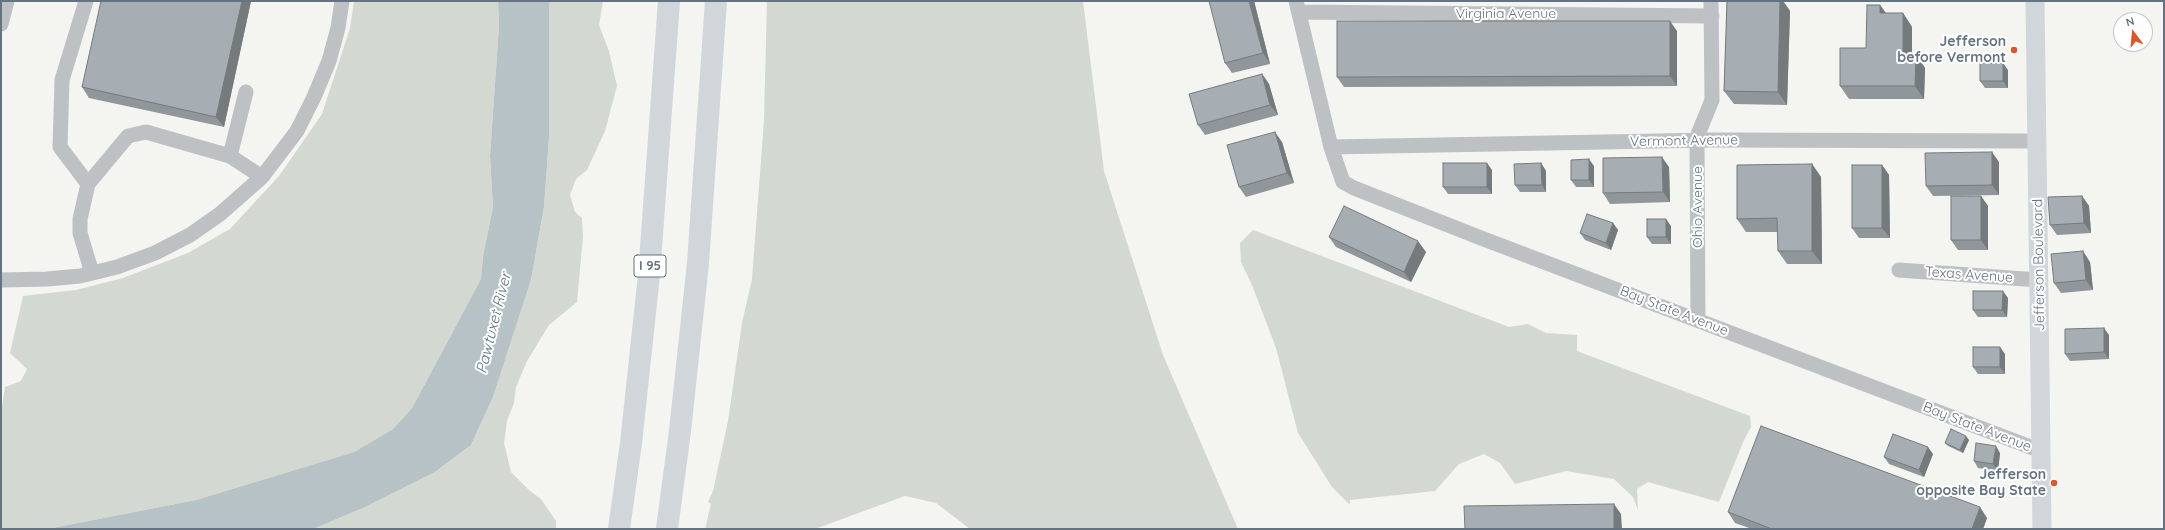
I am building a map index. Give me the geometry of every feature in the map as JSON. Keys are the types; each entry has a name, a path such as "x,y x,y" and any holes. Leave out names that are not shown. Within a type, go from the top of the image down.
{"highway":[{"name":"I 95","path":"619,529 631,443 650,268 669,1"},
{"path":"667,529 680,431 698,263 716,1"}],"main road":[{"name":"Jefferson Boulevard","path":"2036,1 2042,529"}],"street":[{"path":"1,24 7,1"},
{"path":"86,1 62,80 60,147 88,184"},
{"path":"2,284 92,273 117,267 154,253 190,235 220,214 262,178 296,131 314,97 329,61 338,28 342,1"},
{"name":"Virginia Avenue","path":"1298,7 1712,8"},
{"name":"Bay State Avenue","path":"1298,7 1332,147 1340,178 1343,182 1354,188 2041,451"},
{"name":"Ohio Avenue","path":"1698,320 1697,141 1699,132 1712,100 1712,8"},
{"path":"230,156 246,92"},
{"path":"92,273 80,233 80,219 88,184 128,136 146,132 230,156 262,178"},
{"name":"Vermont Avenue","path":"1332,147 1697,141 2037,141"},
{"name":"Texas Avenue","path":"1899,270 2039,280"}],"shaded area":[{"path":"354,1 498,1 499,26 490,156 493,207 483,256 481,279 412,408 393,429 354,452 196,500 47,529 1,529 1,414 5,387 21,381 27,369 10,353 23,296 76,290 123,278 188,253 230,229 279,176 322,114 350,28"},
{"path":"549,1 603,1 599,25 609,51 617,86 605,131 587,170 576,179 570,195 575,212 582,218 583,237 577,302 549,325 527,361 516,387 514,403 507,421 504,443 511,472 529,490 541,499 556,521 556,529 313,529 363,508 435,472 471,445 493,397 531,280 544,207 549,138"},
{"path":"767,1 1083,1 1104,171 1163,355 1238,529 970,529 936,503 905,496 815,529 705,529 711,504 708,502 713,491 728,421 742,323 752,279 764,120"},
{"path":"1253,230 1509,327 1528,324 1546,333 1577,335 1577,351 1750,416 1751,427 1744,440 1719,502 1648,482 1637,489 1638,510 1633,497 1614,479 1566,471 1515,484 1500,463 1484,454 1459,464 1435,491 1350,500 1350,504 1348,503 1332,487 1298,433 1276,348 1252,285 1241,262 1240,243"}],"water":[{"name":"Pawtuxet River","path":"498,1 549,1 549,138 544,207 531,280 493,397 471,445 435,472 363,508 313,529 47,529 196,500 354,452 393,429 412,408 481,279 483,256 493,207 490,156 499,26"}],"building":[{"path":"101,1 242,1 216,117 82,87"},
{"path":"1209,1 1249,1 1263,53 1225,63"},
{"path":"1727,1 1780,1 1778,92 1724,91"},
{"path":"1867,5 1880,5 1880,13 1903,13 1903,55 1916,55 1915,86 1840,86 1840,48 1866,48"},
{"path":"1337,21 1670,21 1670,76 1337,77"},
{"path":"1980,63 2003,63 2003,81 1980,81"},
{"path":"1262,74 1270,105 1198,125 1189,94"},
{"path":"1275,132 1287,173 1239,187 1227,145"},
{"path":"1992,152 1992,185 1926,186 1925,153"},
{"path":"1662,157 1663,192 1603,193 1603,158"},
{"path":"1589,159 1589,180 1571,180 1571,160"},
{"path":"1443,163 1487,163 1487,187 1443,187"},
{"path":"1541,163 1542,185 1515,185 1514,164"},
{"path":"1812,164 1812,251 1778,251 1777,218 1737,219 1737,165"},
{"path":"1852,165 1882,165 1882,228 1852,228"},
{"path":"1951,196 1981,196 1981,240 1951,240"},
{"path":"2082,196 2084,223 2050,225 2048,197"},
{"path":"1344,206 1418,241 1404,272 1329,237"},
{"path":"1587,214 1613,223 1606,243 1580,233"},
{"path":"1647,219 1666,219 1666,237 1647,237"},
{"path":"2083,251 2086,280 2054,283 2051,254"},
{"path":"1973,291 2003,291 2002,310 1973,310"},
{"path":"2104,328 2104,352 2065,354 2065,329"},
{"path":"1973,347 2000,347 2000,367 1973,367"},
{"path":"1761,426 1980,507 1972,529 1772,529 1728,512"},
{"path":"1951,429 1966,436 1960,450 1945,443"},
{"path":"1893,434 1928,447 1919,470 1884,457"},
{"path":"1976,443 1996,446 1993,464 1974,461"},
{"path":"1614,504 1614,529 1465,529 1464,506"}],"place":[{"name":"Jefferson before Vermont","path":"2014,50"},
{"name":"Jefferson opposite Bay State","path":"2054,483"}]}
